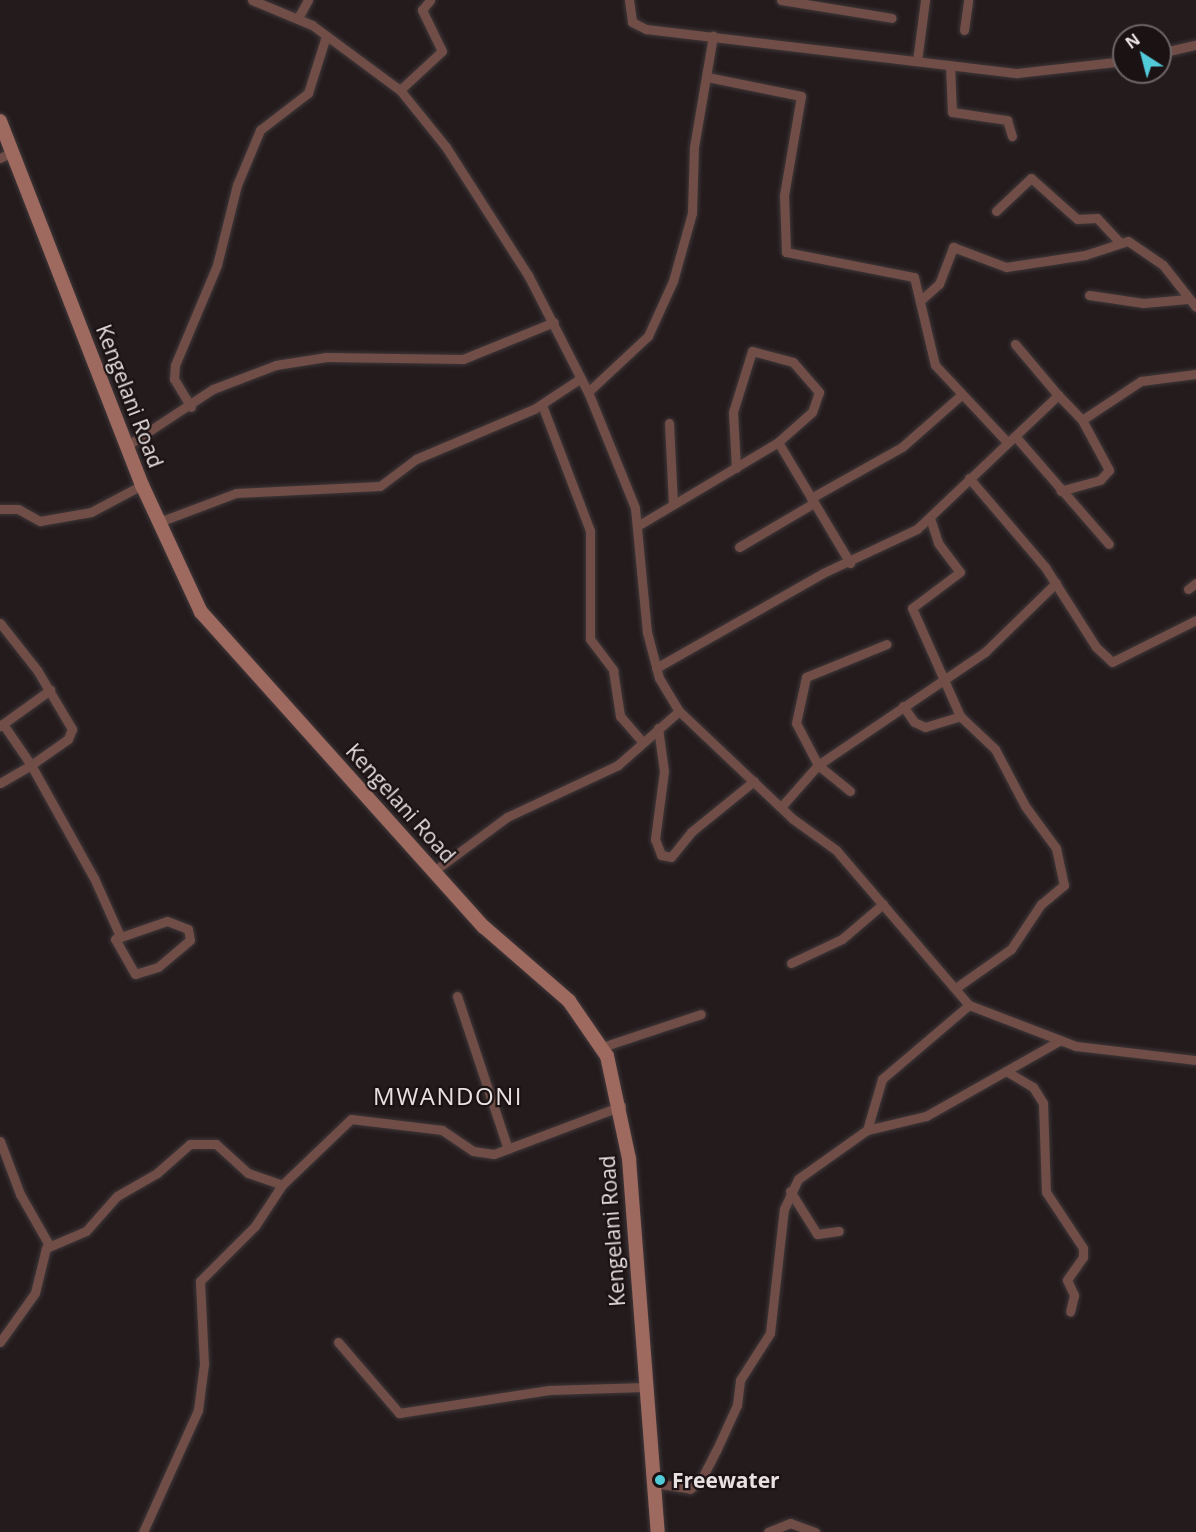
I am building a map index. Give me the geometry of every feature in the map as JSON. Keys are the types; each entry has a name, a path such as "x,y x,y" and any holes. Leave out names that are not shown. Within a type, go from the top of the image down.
{"main road":[{"name":"Kengelani Road","path":"0,121 5,155 128,445 142,485 209,623 494,937 562,993 602,1047 621,1106 658,1532"}],"street":[{"path":"252,0 298,18 400,90 446,147 554,322 588,392 639,525 643,608 657,668 679,711 781,807 836,850 957,987 969,1005 1059,1041 1196,1060"},
{"path":"298,18 308,0"},
{"path":"400,90 442,51 422,10 429,0"},
{"path":"629,0 629,16 638,26 713,36 950,65 1051,73 1112,63"},
{"path":"781,0 892,18"},
{"path":"917,61 925,0"},
{"path":"964,30 968,0"},
{"path":"190,407 174,379 175,365 217,265 237,185 260,130 308,93 326,36"},
{"path":"588,392 648,336 673,282 692,213 694,147 713,36"},
{"path":"1172,50 1196,45"},
{"path":"950,65 952,112 1007,120 1012,136"},
{"path":"707,77 802,98 784,195 786,252 911,276 921,300 932,359 960,396 1011,439 1109,544"},
{"path":"996,210 1028,177 1077,219 1097,218 1120,243"},
{"path":"921,300 939,284 953,247 1006,267 1085,255 1120,243 1133,242 1159,261 1196,307"},
{"path":"1089,295 1143,303 1188,299"},
{"path":"128,445 190,407 213,389 276,365 326,357 463,359 554,322"},
{"path":"1016,344 1082,420 1108,473 1060,491"},
{"path":"639,525 672,504 736,468 778,442 812,412 819,392 792,362 752,351 733,412 736,468"},
{"path":"1082,420 1151,377 1196,374"},
{"path":"159,522 236,493 380,486 416,459 542,405 581,378"},
{"path":"657,668 798,586 849,563 930,518 969,478 1058,395"},
{"path":"739,547 902,447 960,396"},
{"path":"542,405 590,531 591,639 612,670 620,716 642,741"},
{"path":"669,423 672,504"},
{"path":"778,442 849,563"},
{"path":"969,478 1056,583 1096,647 1112,662 1196,620"},
{"path":"2,506 40,521 91,512 142,485"},
{"path":"930,518 938,543 960,572 912,608 940,679 960,716 995,749 1024,806 1059,854 1065,885 1041,904 1011,949 957,987"},
{"path":"781,807 818,765 940,679 985,652 1056,583"},
{"path":"0,623 72,722 71,734 31,765 0,783"},
{"path":"850,791 818,765 796,723 806,676 887,644"},
{"path":"50,690 2,725 31,765 94,878 118,934"},
{"path":"903,705 914,722 925,727 960,716"},
{"path":"434,871 507,817 611,769 679,711"},
{"path":"658,728 664,771 656,838 661,855 671,857 691,832 754,781"},
{"path":"791,963 842,939 883,904"},
{"path":"167,921 188,929 190,938 165,963 138,975 113,943 118,934 167,921"},
{"path":"457,996 508,1149"},
{"path":"867,1130 875,1089 882,1078 969,1005"},
{"path":"602,1047 701,1014"},
{"path":"654,1483 690,1489 716,1451 737,1405 740,1380 770,1331 777,1249 790,1191 803,1174 867,1130 916,1120 1059,1041"},
{"path":"1006,1071 1033,1087 1046,1112 1046,1192 1084,1252 1067,1280 1074,1295 1070,1312"},
{"path":"143,1532 198,1410 204,1365 200,1281 255,1226 282,1185 351,1119 442,1130 481,1153 508,1149 621,1106"},
{"path":"0,1142 20,1194 49,1245"},
{"path":"0,1342 35,1293 40,1259 49,1245 86,1231 117,1196 157,1173 190,1144 216,1144 248,1173 282,1185"},
{"path":"790,1191 817,1234 839,1231"},
{"path":"338,1342 399,1413 549,1390 645,1387"},
{"path":"768,1532 789,1523 815,1532"}],"place":[{"name":"Freewater","path":"660,1480"}],"district":[{"name":"MWANDONI","path":"448,1096"}]}
